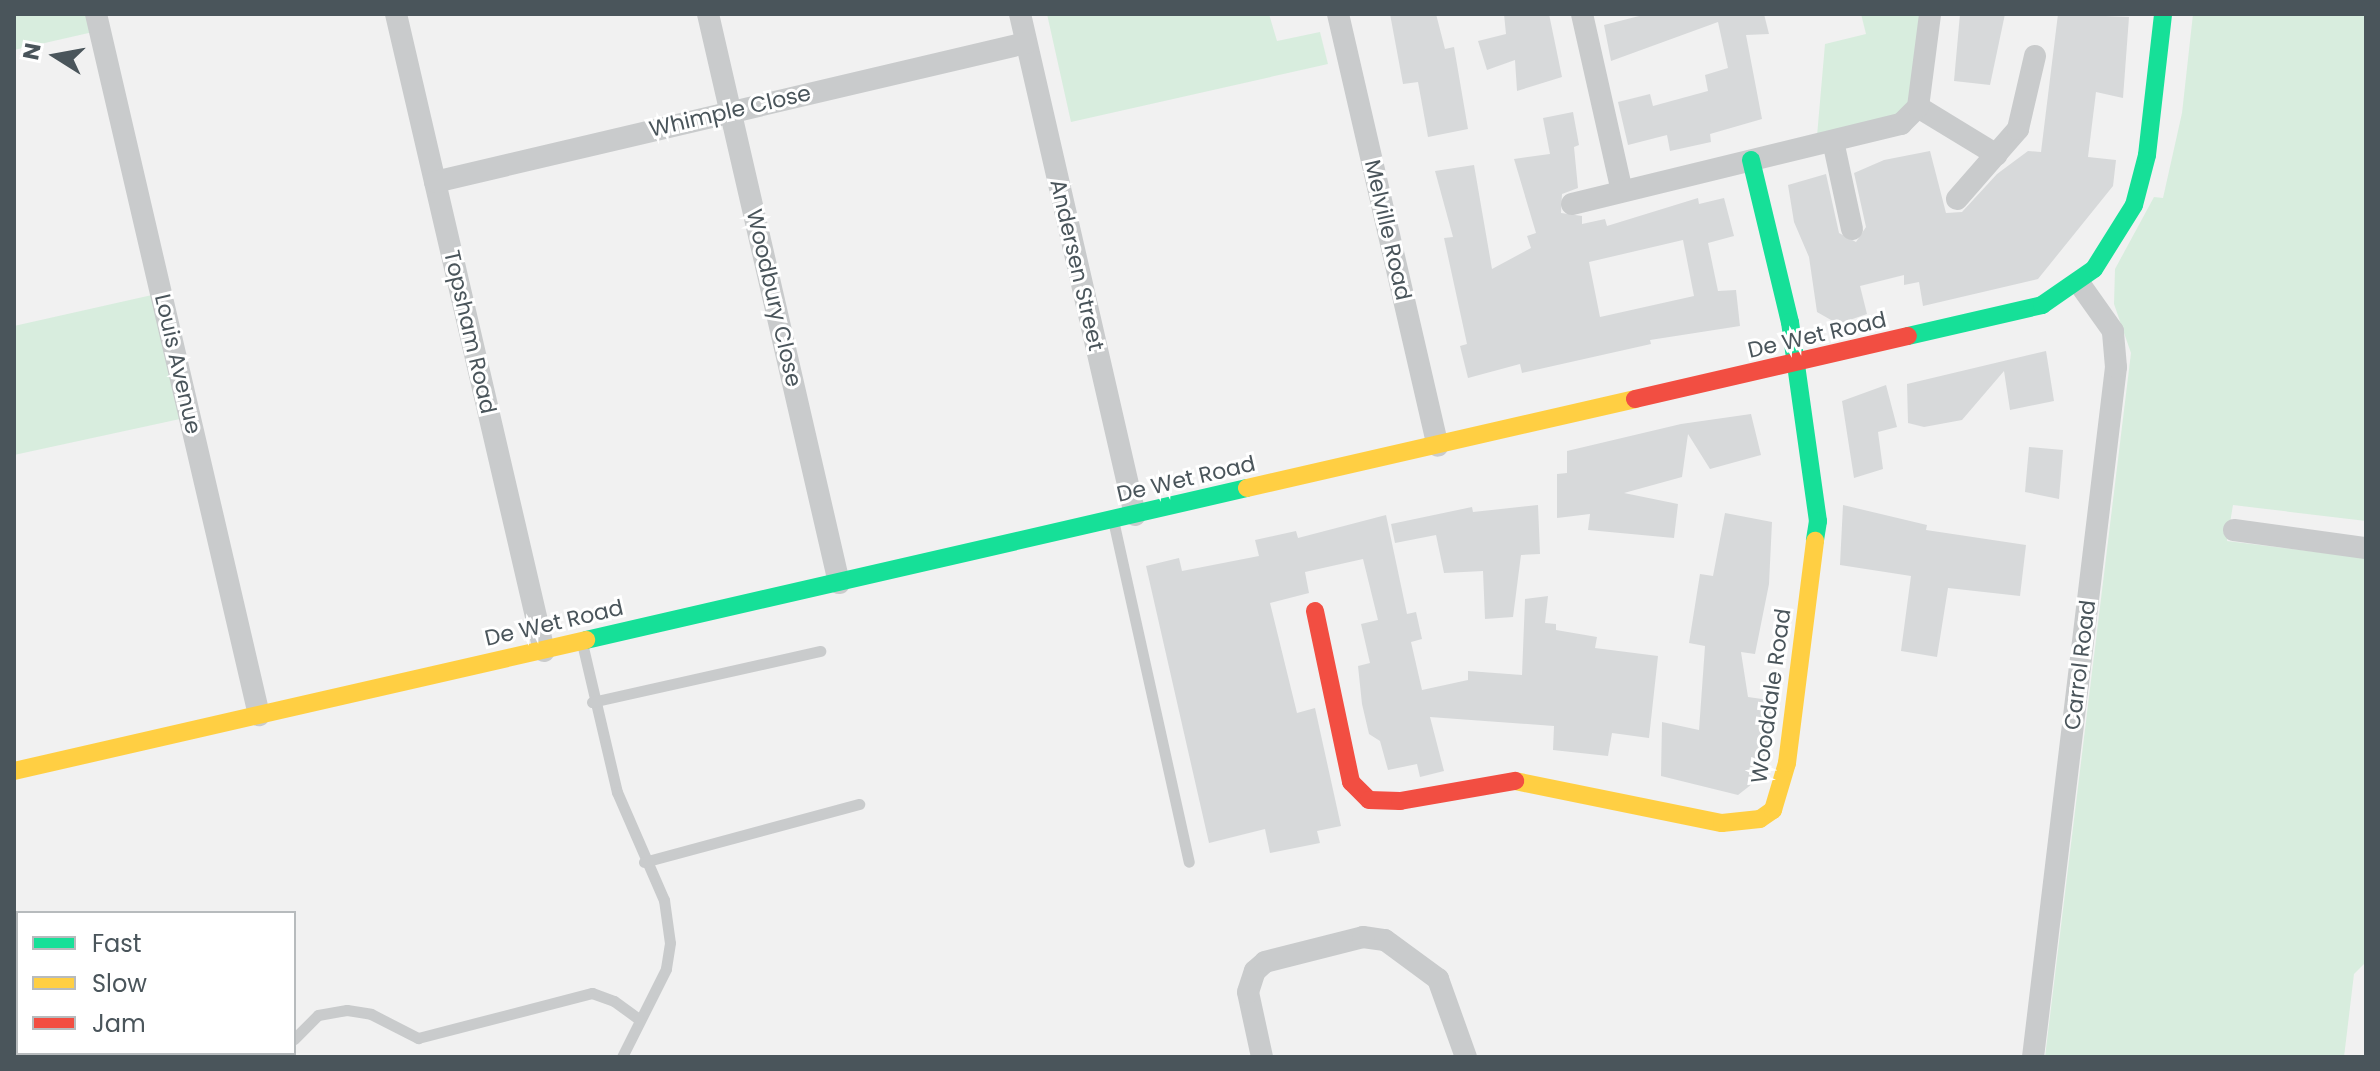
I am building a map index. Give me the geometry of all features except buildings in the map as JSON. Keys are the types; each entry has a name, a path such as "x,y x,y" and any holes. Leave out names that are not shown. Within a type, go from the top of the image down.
{"street":[{"name":"Louis Avenue","path":"96,14 259,715"},
{"name":"Topsham Road","path":"396,14 544,651"},
{"name":"Woodbury Close","path":"708,14 839,583"},
{"name":"Andersen Street","path":"1020,14 1135,515"},
{"name":"Melville Road","path":"1338,14 1438,446"},
{"path":"1582,14 1622,191"},
{"path":"1572,204 1901,124 1918,107 1930,14"},
{"name":"De Wet Road","path":"14,771 2017,313 2079,283 2110,251 2134,205 2147,155 2163,14"},
{"name":"Whimple Close","path":"435,182 1026,43"},
{"path":"1957,199 1997,155 2023,116 2035,56"},
{"path":"1918,107 1997,155"},
{"path":"1833,141 1852,229"},
{"path":"1751,160 1797,364"},
{"name":"Carrol Road","path":"2033,1057 2116,367 2113,331 2079,283"},
{"name":"Wooddale Road","path":"1315,611 1355,790 1369,800 1386,802 1461,786 1539,782 1722,823 1760,819 1773,810 1784,779 1817,543 1797,364"},
{"path":"2234,530 2366,548"},
{"path":"1262,1057 1248,992 1255,971 1265,962 1363,937 1385,940 1438,979 1466,1057"}],"lane":[{"path":"1113,520 1189,862"},
{"path":"581,640 592,702 644,862 664,900 670,943 666,969 622,1057"},
{"path":"592,702 820,651"},
{"path":"644,862 859,804"},
{"path":"296,1037 318,1015 347,1010 371,1014 418,1038 592,993 614,1001 639,1019"}],"green space":[{"path":"14,14 89,14 93,32 14,50"},
{"path":"1047,14 1269,14 1277,41 1320,32 1328,64 1071,122"},
{"path":"1861,14 1923,14 1911,99 1895,116 1817,136 1825,44 1866,34"},
{"path":"2193,14 2366,14 2366,521 2233,505 2227,541 2366,558 2366,962 2354,974 2344,1057 2045,1057 2131,353 2114,304 2115,269 2154,197 2163,198 2182,113"},
{"path":"152,295 180,419 14,455 14,326"}],"traffic: fast":[{"path":"1908,336 2042,305 2094,269 2134,205 2147,155 2163,14"},
{"path":"1751,160 1790,322 1818,521 1815,541"},
{"path":"586,640 1247,488"}],"traffic: slow":[{"path":"1247,488 1635,399"},
{"path":"1515,781 1722,823 1760,819 1773,810 1787,763 1815,541"},
{"path":"14,771 586,640"}],"traffic: jam":[{"path":"1635,399 1908,336"},
{"path":"1315,611 1351,782 1369,800 1400,801 1515,781"}]}
